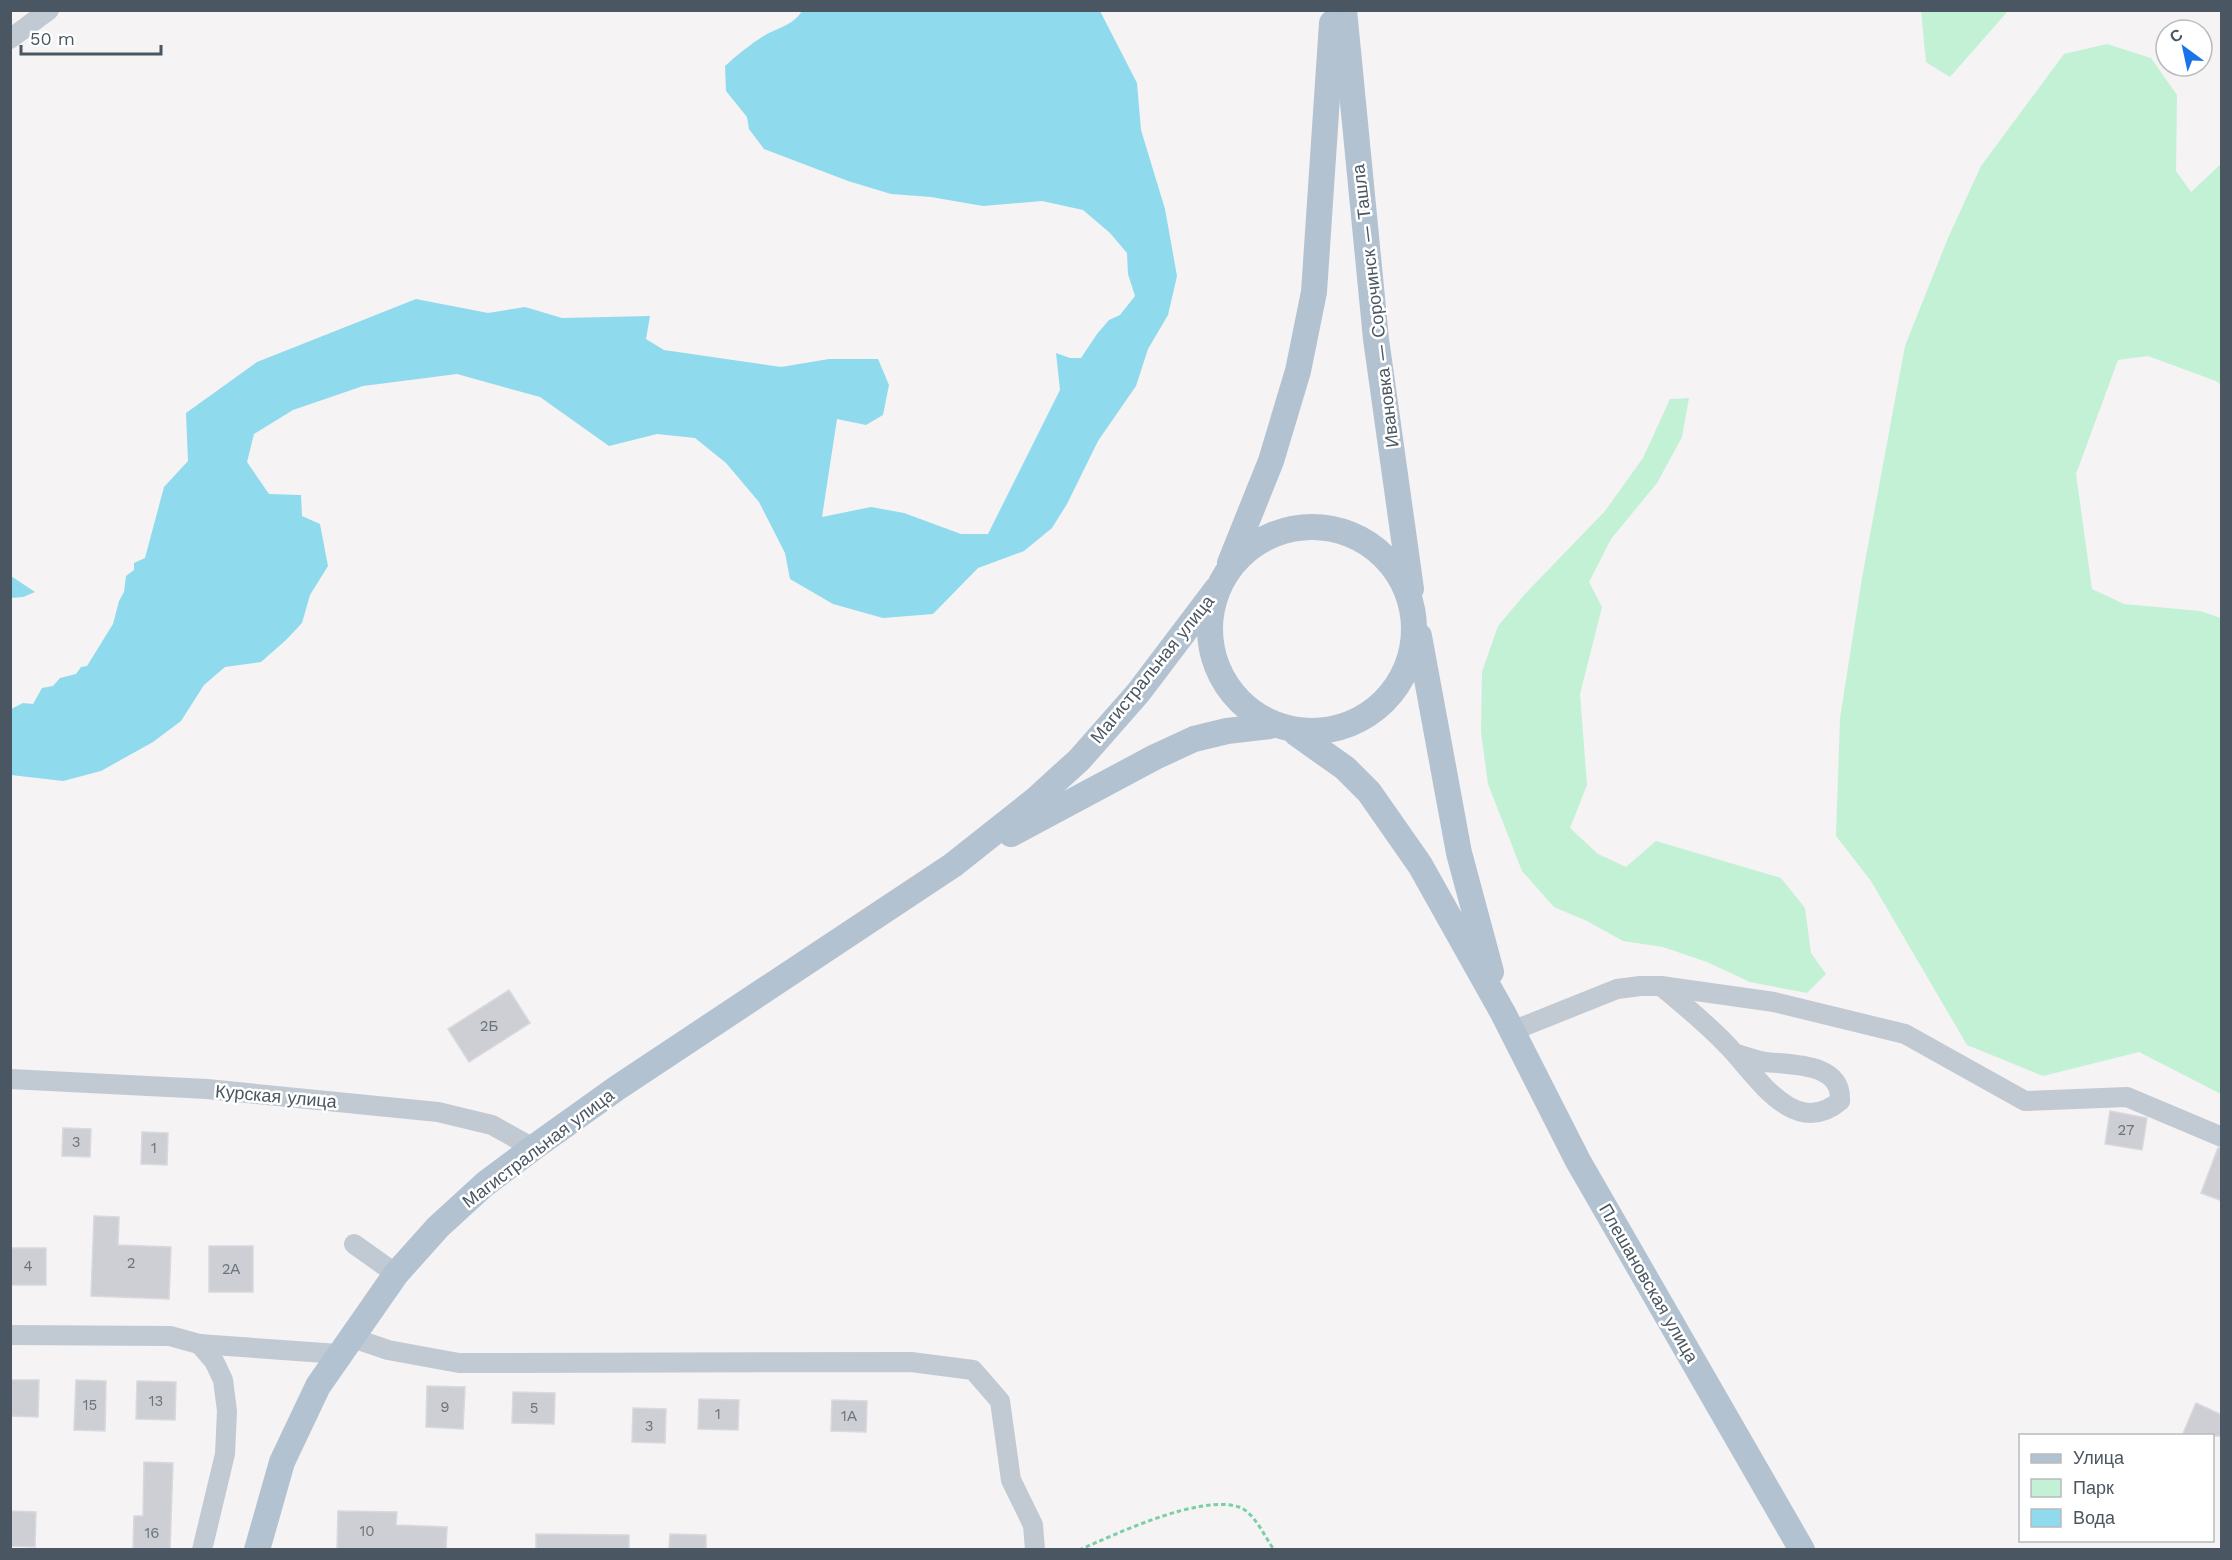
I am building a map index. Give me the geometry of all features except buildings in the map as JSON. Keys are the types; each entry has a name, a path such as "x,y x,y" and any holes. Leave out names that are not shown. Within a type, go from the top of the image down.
{"main road":[{"name":"Ивановка — Сорочинск — Ташла","path":"1333,10 1314,292 1298,371 1271,461 1216,590 1209,621 1212,647 1220,670 1233,693 1250,711 1270,726 1297,734 1326,730 1353,721 1379,706 1397,685 1410,659 1415,613 1376,339 1344,10"},
{"name":"Ивановка — Сорочинск — Ташла","path":"1228,566 1253,546 1280,532 1305,526 1332,528 1358,537 1380,552 1398,574 1415,613"},
{"name":"Магистральная улица","path":"257,1550 282,1462 318,1386 396,1274 438,1227 485,1184 533,1148 617,1088 953,865 1035,800 1079,760 1137,693 1216,590"},
{"path":"1415,613 1459,853 1507,1022"},
{"name":"Магистральная улица","path":"953,865 1155,757 1194,740 1227,731 1270,726"},
{"path":"1297,734 1345,768 1369,792 1420,865 1507,1022"},
{"name":"Плешановская улица","path":"1507,1022 1578,1161 1802,1550"}],"street":[{"path":"10,39 49,10"},
{"path":"1507,1022 1617,989 1640,986 1661,986 1774,1002 1905,1034 2025,1101 2127,1097 2222,1137"},
{"path":"1661,986 1699,1016 1737,1054 1754,1077 1777,1100 1797,1110 1819,1113 1840,1101 1840,1090 1834,1079 1823,1071 1803,1065 1762,1061 1737,1054"},
{"name":"Курская улица","path":"10,1079 207,1089 438,1112 492,1125 533,1148"},
{"path":"354,1244 396,1274"},
{"path":"10,1335 170,1336 199,1344 345,1346 388,1350 459,1363 911,1362 973,1370 1000,1401 1011,1480 1033,1525 1035,1550"},
{"path":"199,1344 214,1361 223,1380 227,1411 225,1454 202,1550"}],"path":[{"path":"1079,1550 1149,1519 1215,1504 1241,1507 1256,1520 1274,1550"}],"green space":[{"path":"1921,10 2008,11 1950,77 1926,62"},
{"path":"2107,44 2151,58 2154,62 2154,78 2165,78 2177,95 2176,171 2191,192 2221,164 2221,385 2216,381 2148,356 2118,360 2076,474 2092,589 2124,604 2200,611 2221,618 2221,1094 2139,1052 2043,1076 1967,1045 1871,881 1836,836 1840,718 1862,578 1905,346 1948,238 1981,166 2064,54"},
{"path":"1689,398 1682,437 1657,483 1611,539 1589,582 1602,607 1580,694 1587,785 1570,828 1598,854 1626,867 1656,841 1781,878 1805,908 1811,953 1826,974 1807,993 1750,982 1707,962 1663,947 1623,941 1587,921 1554,907 1522,871 1488,784 1481,732 1482,672 1498,626 1525,594 1605,511 1643,458 1670,399"}],"water":[{"path":"802,11 1100,11 1137,83 1141,130 1165,209 1177,276 1168,315 1148,349 1136,386 1098,441 1067,504 1052,528 1024,551 978,568 933,614 883,618 833,604 790,579 785,553 759,502 726,463 695,438 657,434 609,446 540,397 457,374 363,386 293,410 254,434 247,462 269,494 301,495 302,516 320,524 328,566 310,595 302,623 261,662 225,667 204,685 181,721 153,742 101,771 63,781 11,775 11,709 23,703 33,704 42,688 53,686 60,678 76,674 81,667 87,666 113,624 119,601 124,592 126,576 134,570 134,563 145,558 164,487 188,461 186,413 257,362 416,299 488,313 525,307 562,318 650,316 646,339 664,350 781,367 829,359 878,359 889,385 883,415 866,425 837,419 822,517 871,507 904,513 961,534 988,534 1060,390 1056,353 1070,358 1081,358 1109,320 1120,315 1135,296 1128,274 1127,253 1110,233 1083,210 1042,201 983,206 931,197 891,194 848,181 764,149 749,129 747,117 726,91 725,66 761,37 791,22"},
{"path":"11,576 35,592 23,597 11,598"}]}
